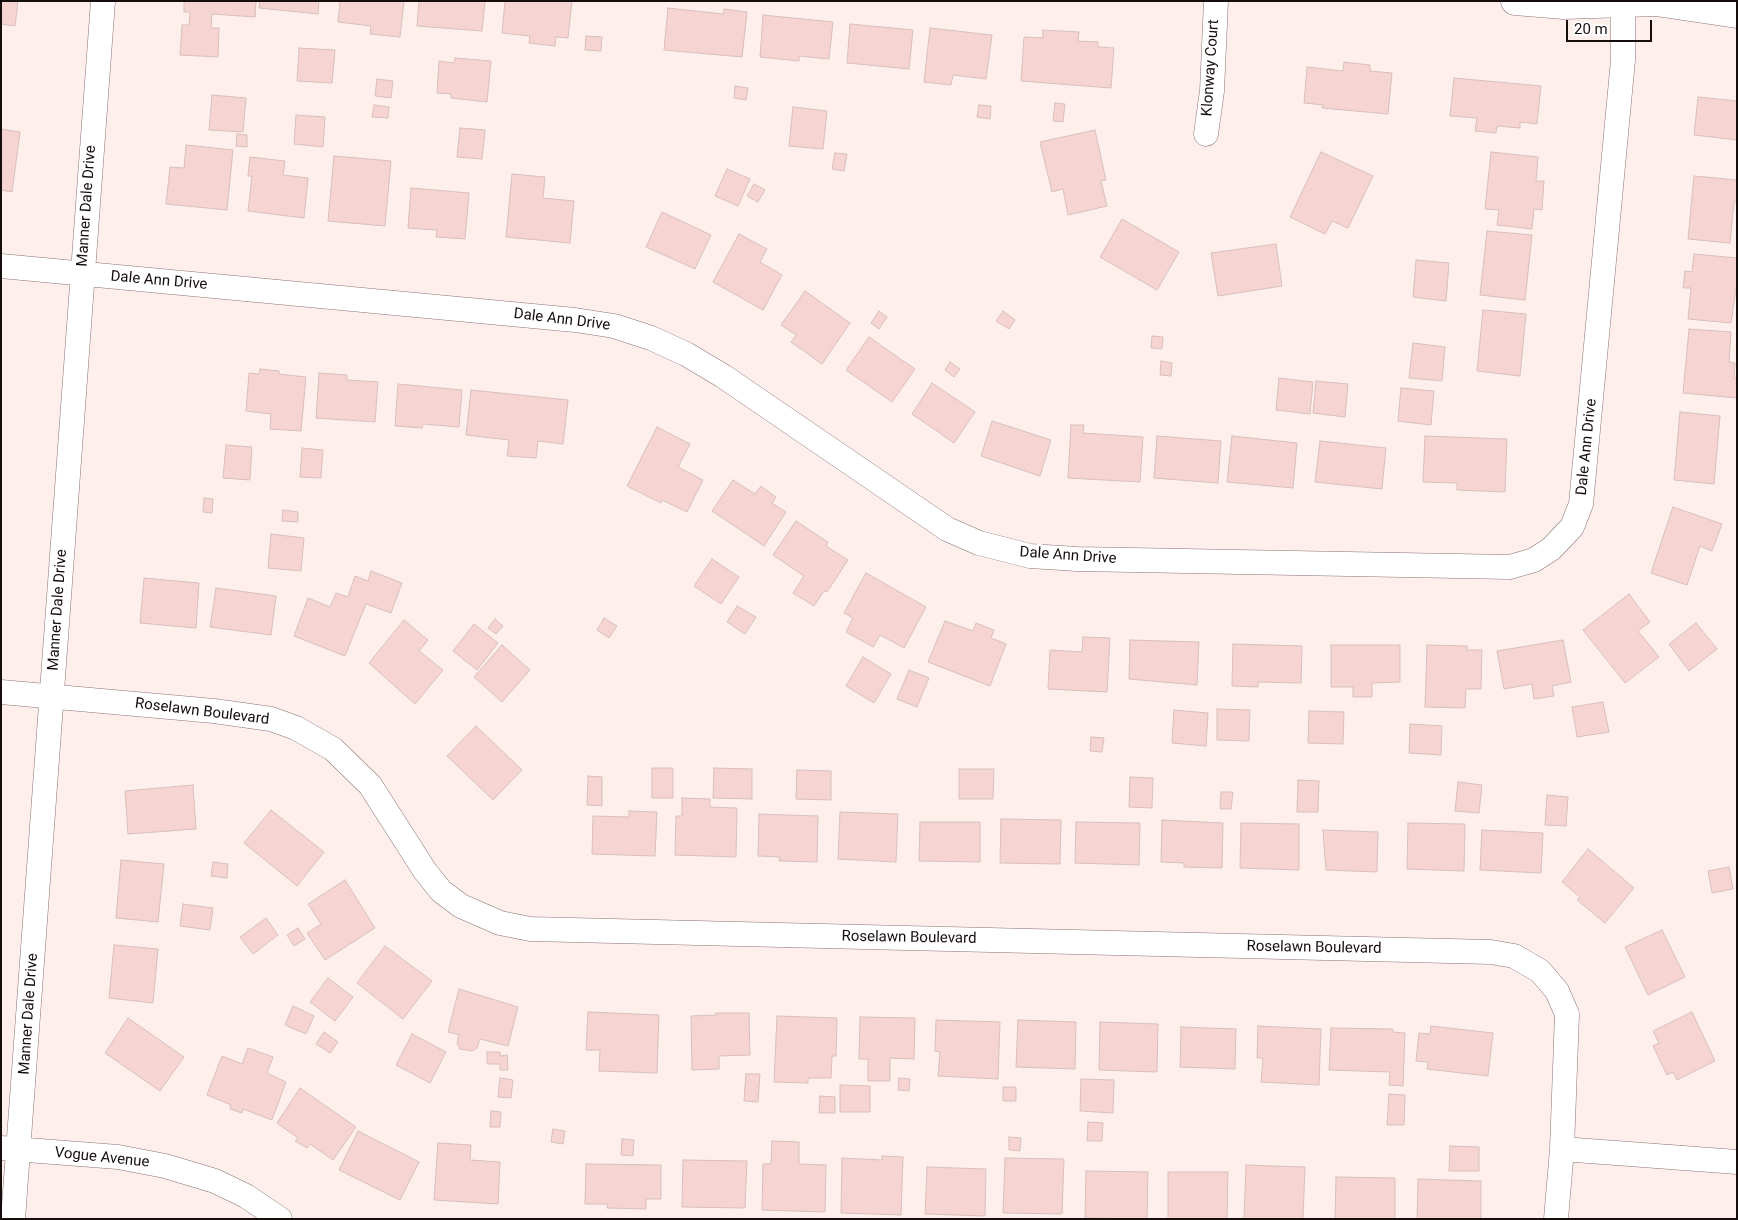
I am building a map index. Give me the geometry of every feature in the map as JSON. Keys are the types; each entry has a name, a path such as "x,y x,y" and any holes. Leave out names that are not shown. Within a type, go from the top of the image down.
{"street":[{"name":"Manner Dale Drive","path":"13,1219 10,1149 52,696 103,1"},
{"name":"Klonway Court","path":"1206,134 1212,91 1216,1"},
{"path":"1515,1 1564,5 1623,5 1656,2 1701,4 1737,14"},
{"name":"Dale Ann Drive","path":"1,266 575,320 614,326 660,342 716,371 947,529 979,543 1030,556 1107,560 1510,566 1534,560 1552,549 1572,527 1581,504 1623,60 1623,5"},
{"name":"Roselawn Boulevard","path":"1,692 214,711 271,719 296,728 333,749 370,785 425,871 441,891 468,910 500,923 530,929 1491,952 1514,956 1540,972 1557,991 1567,1014 1562,1149"},
{"name":"Vogue Avenue","path":"10,1149 118,1157 165,1166 215,1181 246,1196 280,1219"},
{"path":"1556,1219 1562,1149 1737,1162"}],"building":[{"path":"1,1 18,1 15,26 1,24"},
{"path":"184,1 256,1 255,17 212,14 211,28 219,28 218,57 180,55 182,25 189,25 190,12 184,12"},
{"path":"260,1 319,1 318,14 259,8"},
{"path":"340,1 404,1 400,37 370,34 371,26 338,22"},
{"path":"419,1 485,1 482,31 417,26"},
{"path":"505,1 572,1 568,38 556,37 555,46 529,43 530,36 502,33"},
{"path":"668,8 723,14 724,9 747,12 742,57 664,50"},
{"path":"763,15 833,22 829,59 799,56 799,61 760,57"},
{"path":"850,24 913,30 909,69 847,63"},
{"path":"930,28 992,35 986,79 953,75 951,85 924,82"},
{"path":"1043,30 1079,32 1078,41 1098,42 1098,47 1114,48 1111,88 1021,81 1024,37 1043,38"},
{"path":"586,36 602,37 601,51 585,50"},
{"path":"299,48 335,50 332,83 297,81"},
{"path":"455,58 491,61 487,102 451,98 451,94 437,93 439,61 454,63"},
{"path":"1344,62 1370,65 1370,71 1392,73 1388,114 1322,108 1323,105 1304,103 1307,67 1343,71"},
{"path":"1454,78 1541,86 1537,124 1520,122 1520,128 1497,126 1496,133 1475,131 1477,118 1450,116"},
{"path":"377,79 393,81 391,98 375,96"},
{"path":"735,86 748,88 746,100 734,98"},
{"path":"212,95 246,98 243,132 209,130"},
{"path":"1698,97 1737,101 1737,140 1694,135"},
{"path":"1055,103 1065,104 1063,122 1053,121"},
{"path":"374,105 389,107 388,118 372,117"},
{"path":"979,105 991,106 990,119 977,117"},
{"path":"793,107 827,111 823,149 789,146"},
{"path":"296,115 325,117 323,147 294,144"},
{"path":"460,128 485,130 482,159 457,157"},
{"path":"1,129 20,132 12,192 1,190"},
{"path":"1095,130 1106,180 1101,181 1107,206 1068,215 1063,189 1052,192 1040,142"},
{"path":"237,134 247,135 247,147 236,146"},
{"path":"186,145 233,150 227,210 166,204 170,167 184,168"},
{"path":"1321,152 1373,176 1348,228 1332,221 1325,234 1290,217"},
{"path":"1491,152 1538,157 1536,181 1544,181 1542,210 1534,209 1532,229 1497,225 1499,210 1485,209"},
{"path":"835,153 847,154 844,171 832,169"},
{"path":"334,156 391,161 385,226 328,221"},
{"path":"250,157 285,161 283,175 308,178 304,218 248,211 252,176 248,176"},
{"path":"727,169 750,179 738,206 715,196"},
{"path":"512,174 545,177 543,198 574,201 570,243 506,237"},
{"path":"1694,176 1737,180 1737,202 1734,202 1730,243 1688,239"},
{"path":"754,184 765,190 758,202 747,196"},
{"path":"411,188 469,193 465,239 436,237 437,230 408,228"},
{"path":"662,212 711,235 695,269 646,247"},
{"path":"1122,219 1179,252 1157,290 1100,257"},
{"path":"1487,231 1532,235 1525,300 1480,295"},
{"path":"739,234 767,249 760,262 782,275 763,310 713,282"},
{"path":"1276,244 1282,286 1218,296 1211,253"},
{"path":"1694,254 1737,258 1737,281 1731,323 1688,319 1691,288 1683,288 1685,271 1692,272"},
{"path":"1416,260 1449,263 1446,301 1413,297"},
{"path":"805,291 850,323 822,364 791,342 796,335 781,325"},
{"path":"1483,310 1526,314 1520,376 1477,371"},
{"path":"879,311 887,317 879,329 871,323"},
{"path":"1003,311 1015,320 1009,329 996,321"},
{"path":"1689,329 1731,332 1729,362 1735,363 1734,378 1737,378 1737,398 1683,393"},
{"path":"1152,336 1163,337 1162,349 1151,348"},
{"path":"869,337 915,369 892,402 846,370"},
{"path":"1413,343 1445,347 1442,381 1409,378"},
{"path":"1161,361 1172,363 1171,376 1160,375"},
{"path":"950,362 960,369 954,377 945,370"},
{"path":"260,369 279,371 279,374 306,377 301,431 270,429 271,414 246,411 249,373 259,374"},
{"path":"319,373 347,375 347,380 378,382 375,422 316,418"},
{"path":"1279,378 1313,382 1310,414 1276,410"},
{"path":"1316,381 1348,384 1345,417 1313,413"},
{"path":"932,383 975,412 954,443 912,414"},
{"path":"398,384 462,390 459,427 423,424 422,428 395,426"},
{"path":"1401,388 1434,391 1431,425 1398,421"},
{"path":"471,390 568,400 563,444 538,441 536,458 507,456 509,440 466,435"},
{"path":"1680,412 1720,416 1714,484 1674,480"},
{"path":"992,421 1051,440 1040,476 981,456"},
{"path":"1071,425 1084,425 1083,433 1143,437 1140,482 1068,478"},
{"path":"657,427 690,444 678,467 703,480 687,512 662,500 661,503 627,486"},
{"path":"1157,436 1221,441 1218,483 1154,478"},
{"path":"1232,436 1297,443 1293,488 1227,482"},
{"path":"1425,436 1507,439 1505,492 1457,490 1457,483 1423,482"},
{"path":"1320,441 1386,448 1382,489 1315,482"},
{"path":"226,445 252,447 250,480 223,478"},
{"path":"302,448 323,450 321,478 300,477"},
{"path":"733,480 755,494 761,486 776,497 772,503 786,512 764,546 712,511"},
{"path":"204,498 213,499 212,513 203,512"},
{"path":"1673,507 1722,524 1712,551 1700,546 1687,585 1651,573"},
{"path":"283,510 298,512 298,522 282,521"},
{"path":"796,521 828,542 826,546 848,560 827,592 824,591 814,606 793,593 804,576 773,555"},
{"path":"271,534 304,538 301,571 268,568"},
{"path":"712,559 739,577 721,604 694,586"},
{"path":"371,571 402,583 391,613 366,604 345,656 294,636 308,598 330,607 336,593 348,597 355,576 368,581"},
{"path":"866,573 926,607 904,648 880,635 873,647 846,632 853,618 844,613"},
{"path":"144,578 199,583 196,628 140,623"},
{"path":"216,588 276,596 271,635 210,627"},
{"path":"1629,594 1650,622 1638,631 1659,657 1625,683 1583,630"},
{"path":"737,606 756,617 745,634 727,622"},
{"path":"604,618 617,626 609,638 597,630"},
{"path":"495,619 503,626 496,634 488,628"},
{"path":"404,620 428,640 419,651 443,670 415,704 369,663"},
{"path":"945,621 973,631 976,623 994,630 991,638 1006,644 990,686 928,662"},
{"path":"1696,623 1717,649 1689,671 1669,644"},
{"path":"474,624 498,643 477,670 453,651"},
{"path":"1083,637 1110,638 1107,692 1048,689 1050,650 1082,652"},
{"path":"1130,640 1199,642 1197,685 1129,679"},
{"path":"1563,640 1571,682 1552,686 1554,696 1534,699 1532,684 1504,689 1497,651"},
{"path":"1233,644 1302,646 1301,683 1258,682 1258,687 1232,686"},
{"path":"502,645 530,670 502,702 474,677"},
{"path":"1331,645 1400,645 1400,682 1372,683 1372,697 1353,697 1353,687 1331,687"},
{"path":"1427,645 1467,646 1467,650 1482,650 1481,689 1466,689 1465,708 1425,707"},
{"path":"863,657 891,674 874,703 846,686"},
{"path":"909,670 929,678 917,707 897,699"},
{"path":"1603,702 1609,732 1577,737 1572,707"},
{"path":"1217,709 1250,710 1249,741 1217,740"},
{"path":"1174,710 1208,713 1206,746 1172,743"},
{"path":"1309,711 1344,712 1343,744 1308,743"},
{"path":"1410,724 1442,726 1441,755 1409,753"},
{"path":"476,726 522,770 493,800 447,756"},
{"path":"1091,737 1104,738 1102,752 1090,751"},
{"path":"652,768 673,768 673,798 652,798"},
{"path":"714,768 752,769 752,799 713,798"},
{"path":"959,769 994,769 993,799 959,799"},
{"path":"797,770 831,771 831,800 796,799"},
{"path":"588,776 602,777 602,806 587,805"},
{"path":"1130,777 1153,778 1152,808 1129,807"},
{"path":"1298,780 1319,781 1318,812 1297,812"},
{"path":"1458,782 1482,785 1479,813 1455,811"},
{"path":"193,785 196,829 128,834 125,791"},
{"path":"1221,792 1233,792 1231,809 1220,809"},
{"path":"1547,795 1568,797 1566,826 1545,825"},
{"path":"682,798 710,799 710,807 737,808 736,857 675,855 676,816 682,816"},
{"path":"271,810 324,852 297,886 244,843"},
{"path":"629,811 657,812 655,856 592,854 593,816 629,817"},
{"path":"840,812 898,814 896,862 838,859"},
{"path":"759,814 818,816 817,862 779,861 780,857 758,856"},
{"path":"1001,819 1061,820 1060,864 1000,863"},
{"path":"1162,820 1223,823 1222,868 1184,867 1184,863 1161,862"},
{"path":"920,822 980,822 980,862 919,861"},
{"path":"1076,822 1140,823 1139,865 1075,863"},
{"path":"1241,823 1299,824 1299,870 1240,868"},
{"path":"1408,823 1465,824 1464,871 1407,869"},
{"path":"1323,830 1378,832 1377,872 1326,870"},
{"path":"1482,830 1543,833 1541,873 1480,870"},
{"path":"1588,849 1634,888 1605,923 1577,900 1580,897 1562,882"},
{"path":"121,860 164,864 158,922 116,918"},
{"path":"213,862 228,864 227,878 211,876"},
{"path":"1729,867 1733,889 1712,893 1708,871"},
{"path":"345,880 375,928 325,960 307,933 321,924 308,904"},
{"path":"183,904 213,908 210,930 180,926"},
{"path":"266,918 278,935 253,954 240,937"},
{"path":"298,928 305,939 294,946 287,935"},
{"path":"1662,930 1685,977 1648,995 1625,947"},
{"path":"114,945 158,949 153,1003 109,998"},
{"path":"385,946 432,981 403,1019 357,983"},
{"path":"328,978 353,997 335,1021 310,1002"},
{"path":"459,989 518,1007 508,1046 480,1039 477,1048 472,1051 460,1049 457,1043 459,1035 448,1032"},
{"path":"293,1006 314,1016 306,1034 285,1025"},
{"path":"588,1012 659,1015 657,1073 599,1071 600,1050 586,1050"},
{"path":"1692,1012 1715,1061 1677,1080 1673,1072 1667,1075 1653,1046 1659,1043 1653,1031"},
{"path":"716,1013 749,1013 750,1055 719,1056 719,1069 692,1070 691,1016 716,1015"},
{"path":"777,1016 837,1018 836,1056 832,1056 831,1078 808,1078 808,1083 774,1082"},
{"path":"860,1017 915,1018 914,1059 890,1058 890,1081 868,1081 868,1059 859,1059"},
{"path":"128,1018 184,1057 160,1091 105,1053"},
{"path":"936,1020 1000,1022 998,1079 938,1076 940,1052 935,1051"},
{"path":"1018,1020 1076,1022 1075,1069 1016,1067"},
{"path":"1100,1022 1158,1024 1157,1072 1099,1070"},
{"path":"1258,1026 1321,1029 1319,1085 1261,1082 1263,1058 1257,1058"},
{"path":"1431,1026 1493,1033 1488,1076 1427,1069 1428,1062 1416,1061 1419,1033 1430,1034"},
{"path":"1181,1027 1236,1029 1235,1069 1180,1067"},
{"path":"1331,1028 1393,1029 1393,1032 1405,1033 1403,1086 1389,1085 1390,1072 1329,1070"},
{"path":"324,1032 338,1042 330,1053 316,1044"},
{"path":"412,1034 446,1052 430,1083 396,1065"},
{"path":"248,1048 273,1057 267,1073 286,1082 272,1120 243,1109 242,1113 230,1109 231,1105 207,1095 222,1056 242,1064"},
{"path":"487,1052 500,1052 500,1056 507,1055 508,1070 500,1070 500,1064 487,1064"},
{"path":"746,1074 760,1074 758,1102 744,1101"},
{"path":"500,1078 513,1080 511,1098 498,1097"},
{"path":"899,1078 910,1079 909,1091 898,1090"},
{"path":"1081,1079 1114,1080 1113,1113 1080,1111"},
{"path":"840,1085 870,1086 870,1112 840,1112"},
{"path":"1003,1087 1016,1087 1016,1101 1003,1101"},
{"path":"300,1088 356,1127 333,1160 310,1144 307,1148 295,1141 298,1138 277,1123"},
{"path":"1389,1094 1405,1095 1404,1125 1387,1125"},
{"path":"820,1096 835,1097 835,1113 819,1113"},
{"path":"491,1111 501,1112 500,1127 490,1127"},
{"path":"1088,1122 1103,1123 1102,1141 1087,1141"},
{"path":"553,1129 565,1131 563,1144 551,1142"},
{"path":"358,1131 419,1162 400,1200 339,1170"},
{"path":"1009,1137 1021,1138 1020,1151 1009,1150"},
{"path":"622,1139 634,1140 633,1156 621,1155"},
{"path":"772,1141 799,1142 799,1164 826,1165 825,1212 762,1210 763,1164 771,1164"},
{"path":"438,1143 471,1145 470,1160 500,1162 498,1204 434,1200"},
{"path":"1450,1146 1479,1147 1479,1171 1449,1171"},
{"path":"882,1156 903,1157 901,1215 841,1213 842,1158 882,1160"},
{"path":"1005,1158 1064,1159 1062,1214 1003,1213"},
{"path":"683,1160 747,1161 745,1208 682,1207"},
{"path":"586,1164 661,1165 661,1199 646,1199 646,1209 607,1208 608,1204 585,1204"},
{"path":"1246,1165 1305,1167 1303,1219 1244,1219"},
{"path":"927,1167 986,1169 985,1216 925,1214"},
{"path":"1086,1171 1148,1172 1147,1219 1085,1218"},
{"path":"1168,1172 1228,1172 1227,1219 1168,1219"},
{"path":"1336,1177 1395,1178 1395,1219 1335,1219"},
{"path":"1418,1179 1481,1181 1481,1219 1417,1219"}]}
